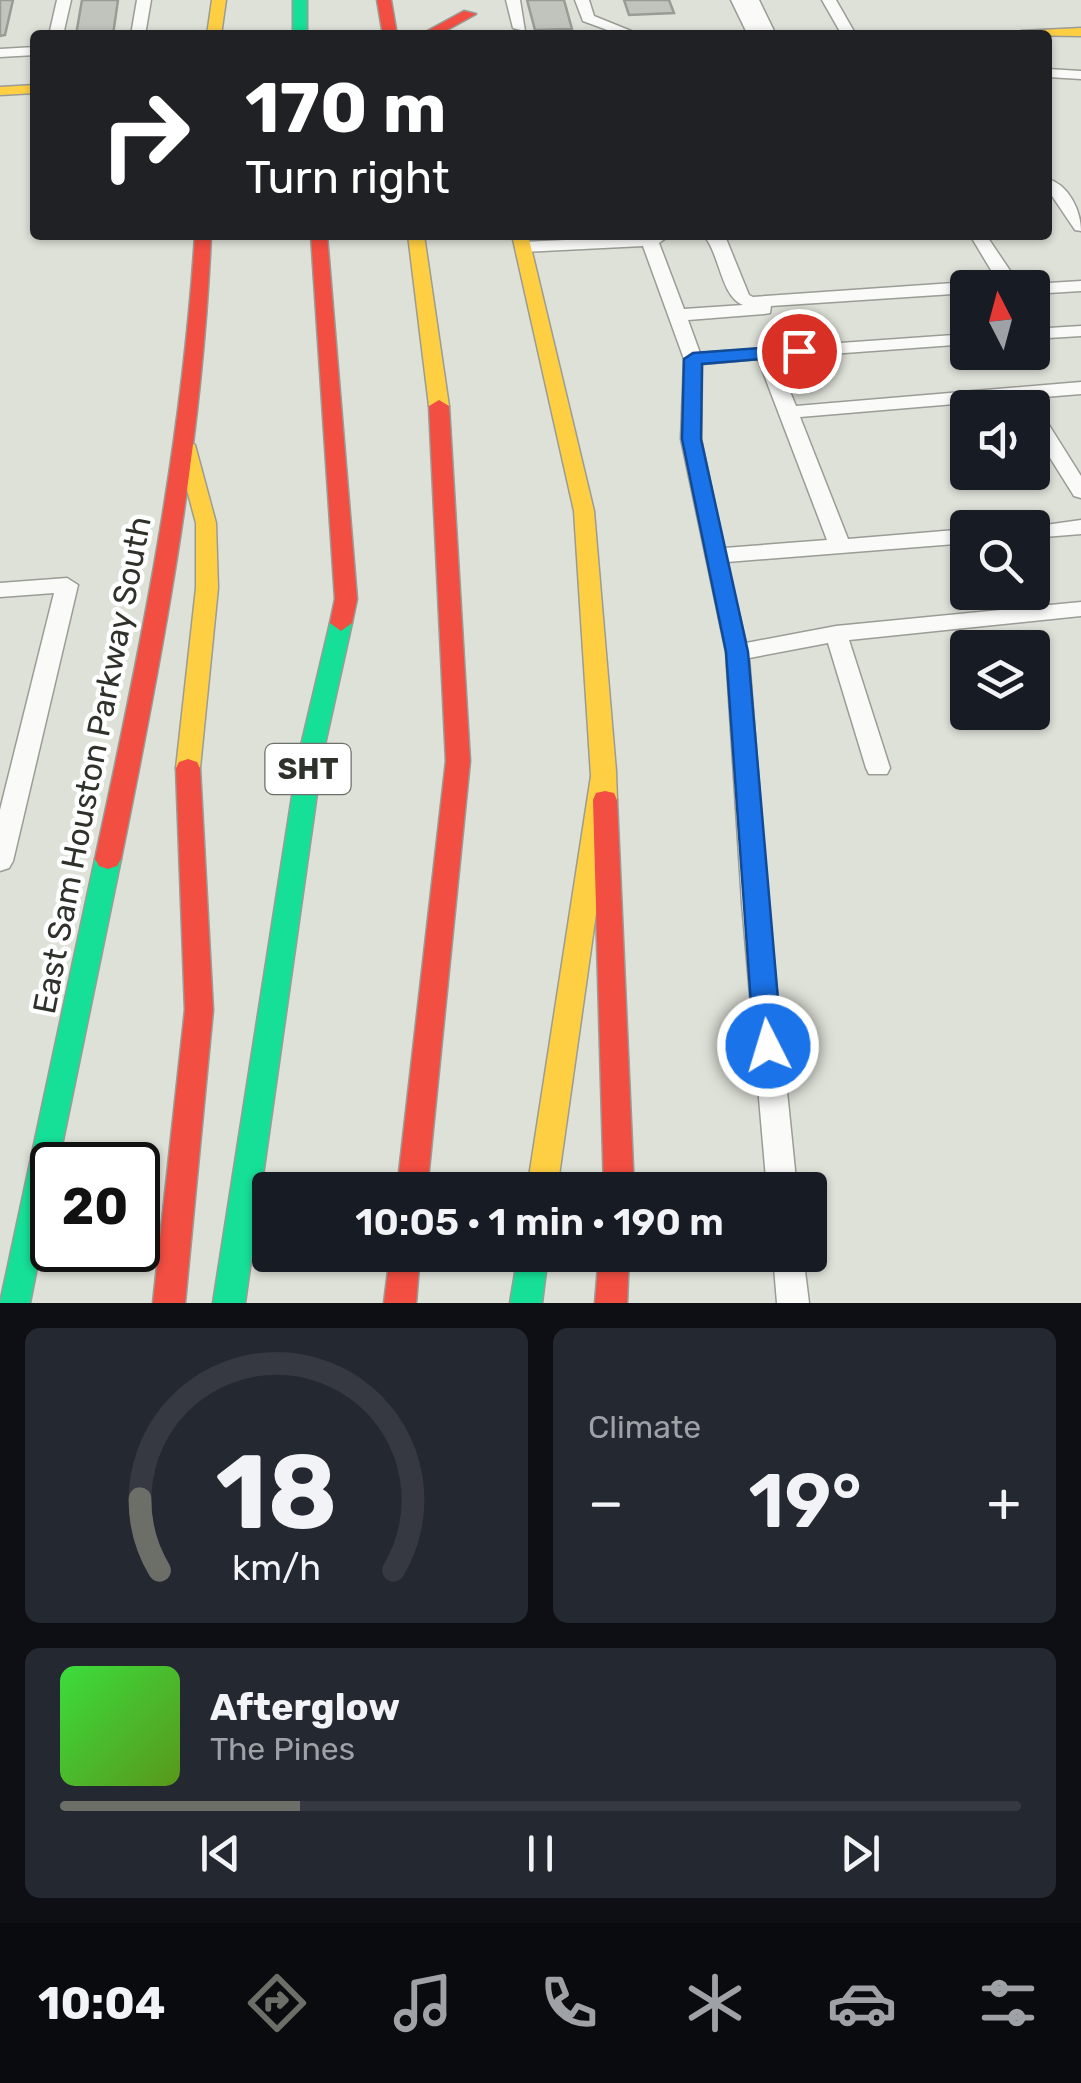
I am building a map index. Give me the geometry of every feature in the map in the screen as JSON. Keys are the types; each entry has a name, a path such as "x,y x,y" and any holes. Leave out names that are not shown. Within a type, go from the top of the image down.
{"main road":[{"path":"300,0 300,30"},
{"path":"384,0 389,30"},
{"path":"438,30 470,16"},
{"path":"1052,33 1081,32"},
{"path":"0,91 30,89"},
{"name":"East Sam Houston Parkway South","path":"14,1303 165,588 201,311 204,240"},
{"name":"SHT","path":"229,1303 310,758 346,599 319,240"},
{"path":"414,1172 458,761 439,403 417,240"},
{"path":"522,241 584,511 604,771 618,1172"},
{"path":"169,1303 199,1010 188,762 207,588 206,523 185,445"},
{"path":"545,1172 604,771"},
{"path":"400,1303 403,1272"},
{"path":"526,1303 531,1272"},
{"path":"611,1303 613,1272"}],"street":[{"path":"746,0 760,30"}],"lane":[{"path":"513,0 520,28"},
{"path":"582,0 588,18 620,30"},
{"path":"829,0 846,30"},
{"path":"60,19 78,20"},
{"path":"1,55 30,52"},
{"path":"1052,72 1081,75"},
{"path":"1052,186 1081,226"},
{"path":"522,241 567,240"},
{"path":"657,240 693,359 692,439 737,652 780,1172"},
{"path":"719,240 742,298 751,302 1004,284 1006,278 981,240"},
{"path":"1050,288 1081,286"},
{"path":"677,315 950,295"},
{"path":"1050,333 1081,330"},
{"path":"693,359 950,340"},
{"path":"765,353 840,546"},
{"path":"1050,397 1081,388"},
{"path":"789,412 950,407"},
{"path":"1050,441 1081,492"},
{"path":"1050,529 1081,527"},
{"path":"715,556 950,537"},
{"path":"0,590 68,585 0,861"},
{"path":"737,652 836,634 1081,609"},
{"path":"836,634 878,768"},
{"path":"789,1272 792,1303"}],"building":[{"path":"0,0 13,0 5,35 0,36"},
{"path":"82,0 118,0 114,30 77,30"},
{"path":"527,0 564,0 572,29 535,30"},
{"path":"624,0 669,0 674,13 629,15"}],"traffic: fast":[{"path":"300,0 300,30"},
{"path":"229,1303 310,758 341,623"},
{"path":"14,1303 108,859"},
{"path":"526,1303 531,1272"}],"traffic: slow":[{"path":"215,30 219,0"},
{"path":"1052,33 1081,32"},
{"path":"0,91 30,89"},
{"path":"417,240 439,406"},
{"path":"521,240 584,511 605,800"},
{"path":"185,445 206,523 207,588 188,768"},
{"path":"545,1172 604,771"}],"traffic: jam":[{"path":"384,0 389,30"},
{"path":"437,30 469,14"},
{"path":"108,859 182,471 203,240"},
{"path":"319,240 346,599 341,623"},
{"path":"414,1172 458,761 439,406"},
{"path":"169,1303 199,1010 188,768"},
{"path":"605,800 618,1172"},
{"path":"400,1303 403,1272"},
{"path":"611,1303 613,1272"}],"route":[{"path":"768,1046 737,652 692,439 693,359 799,351"}]}
